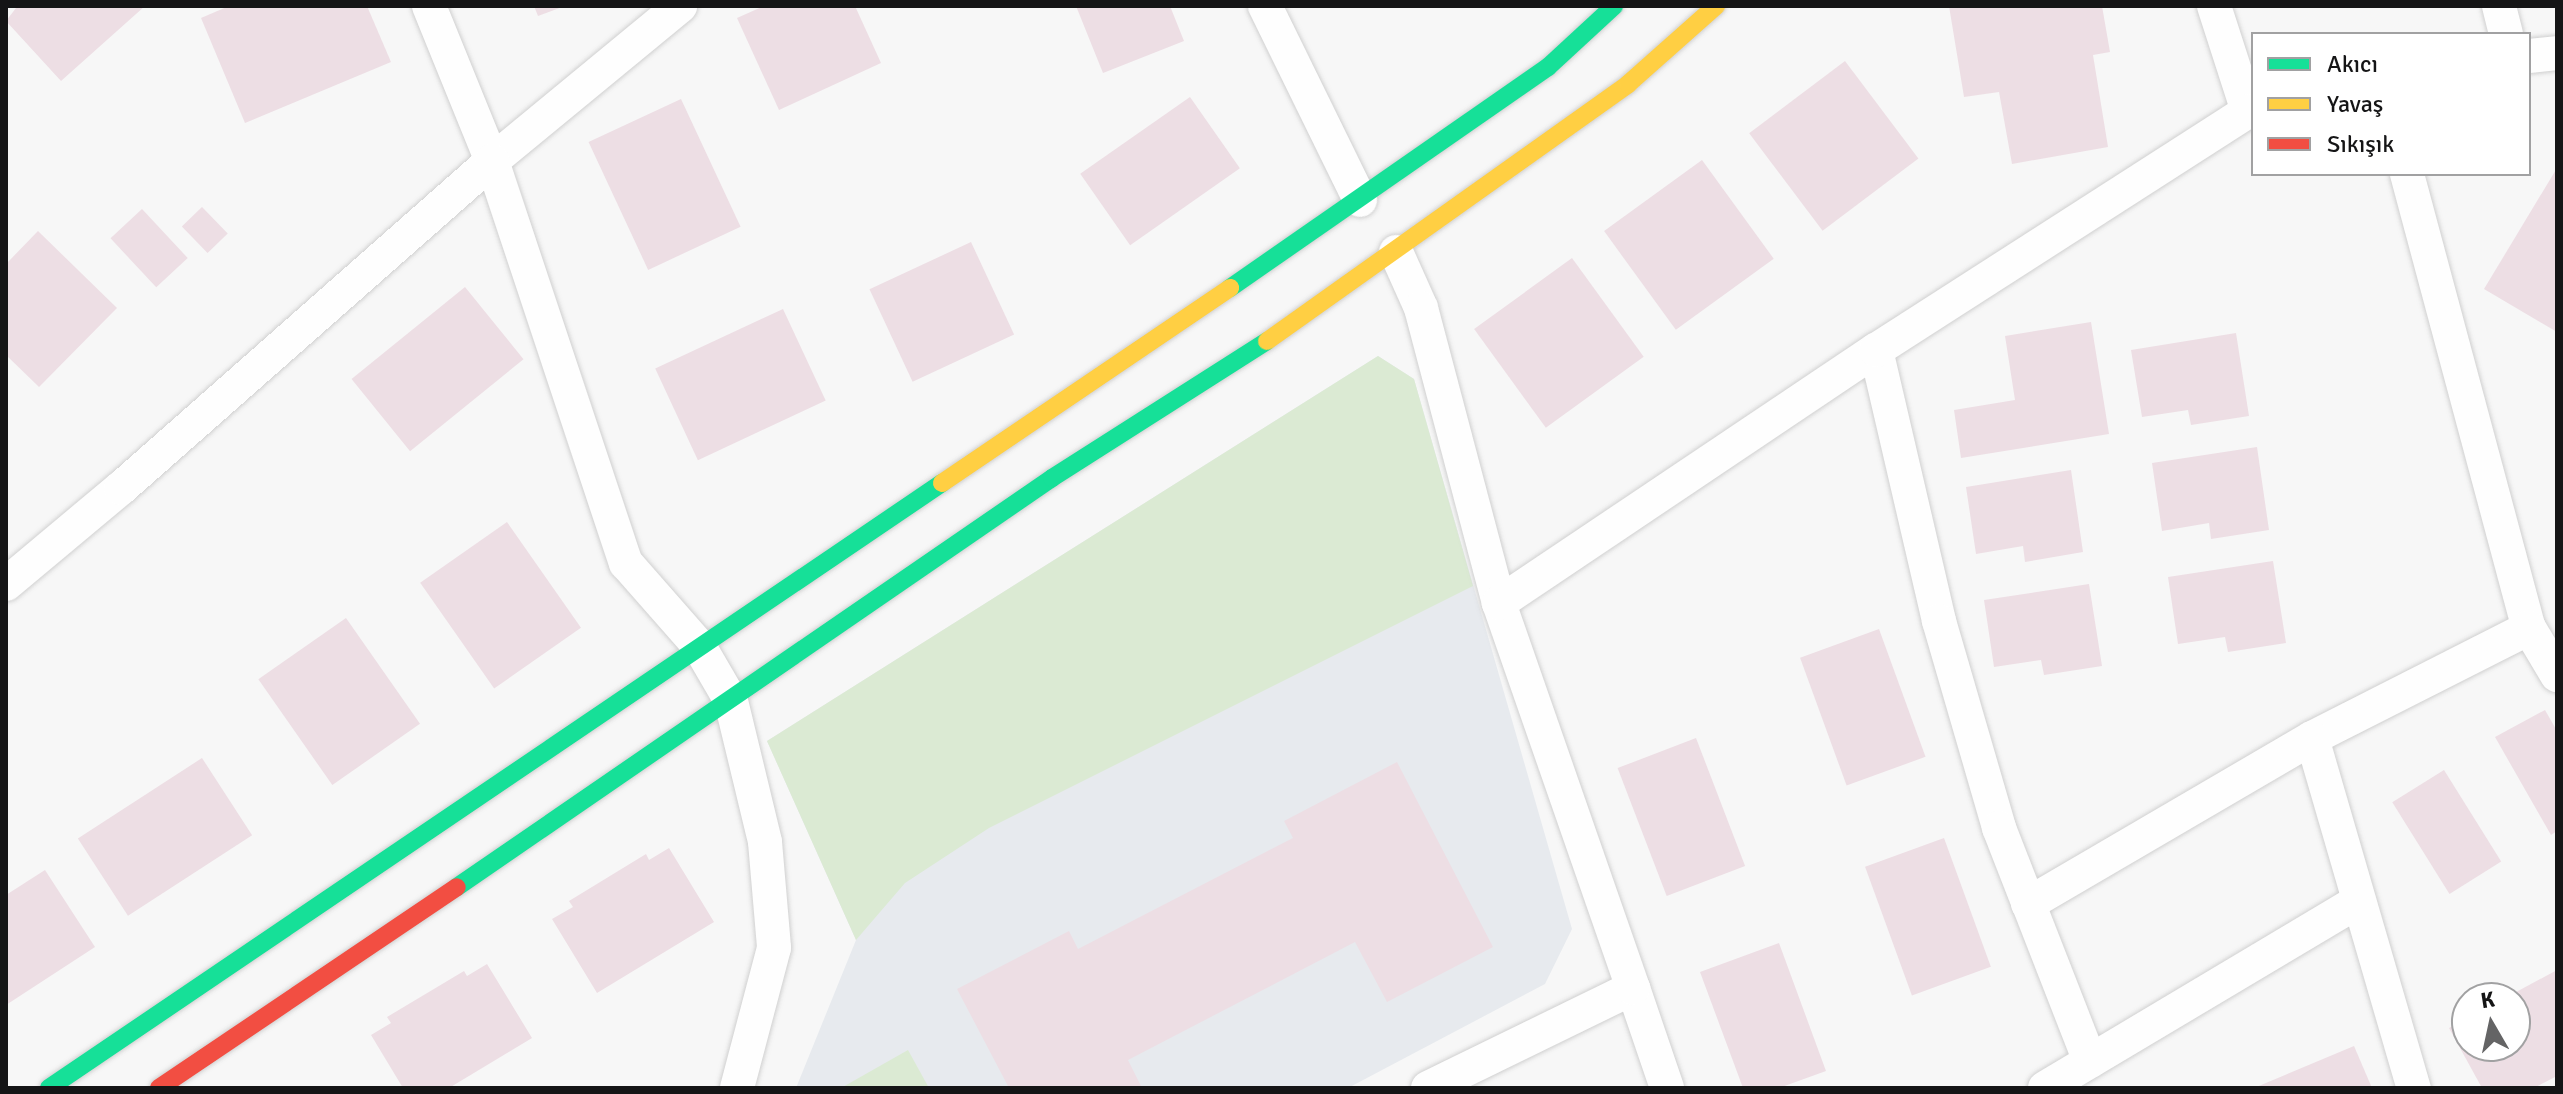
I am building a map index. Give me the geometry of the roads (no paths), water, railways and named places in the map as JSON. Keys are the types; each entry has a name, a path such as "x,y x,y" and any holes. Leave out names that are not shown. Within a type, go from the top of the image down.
{"street":[{"path":"429,6 492,161 626,563 699,646 731,701 765,842 774,948 737,1088"},
{"path":"6,584 121,488 492,161 680,6"},
{"path":"1265,6 1360,200"},
{"path":"49,1088 1360,200 1548,67 1614,6"},
{"path":"159,1088 731,701 1052,478 1304,318 1628,84 1716,6"},
{"path":"1499,603 1876,350 2250,112 2214,6"},
{"path":"2499,6 2506,32"},
{"path":"2531,56 2557,53"},
{"path":"2408,176 2529,628 2557,675"},
{"path":"1396,252 1421,308 1499,603 1667,1088"},
{"path":"1876,350 1939,621 1999,828 2090,1061"},
{"path":"2028,904 2312,738 2529,628"},
{"path":"2312,738 2357,902 2414,1088"},
{"path":"2045,1088 2357,902"},
{"path":"1428,1088 1633,988"}]}
